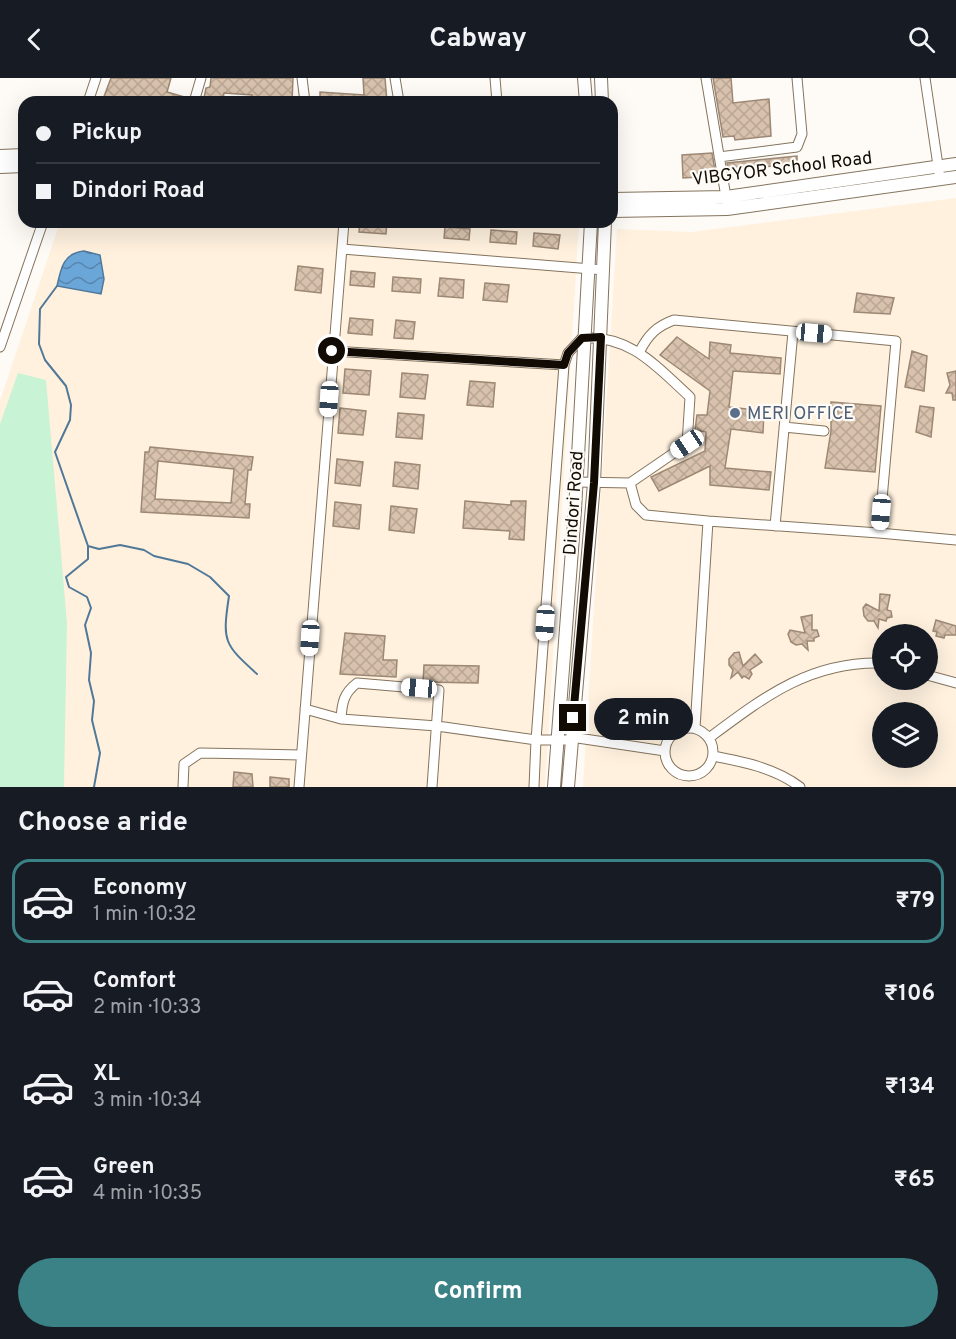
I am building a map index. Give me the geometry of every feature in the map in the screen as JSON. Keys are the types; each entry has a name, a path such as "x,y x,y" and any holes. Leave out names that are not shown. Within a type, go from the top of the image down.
{"main road":[{"path":"584,78 586,96"},
{"path":"601,78 602,96"},
{"path":"0,156 18,155"},
{"name":"VIBGYOR School Road","path":"618,199 727,203 956,164"},
{"path":"0,167 18,166"},
{"name":"VIBGYOR School Road","path":"618,211 727,203 956,177"},
{"path":"554,787 576,482 582,338 591,228"},
{"name":"Dindori Road","path":"568,787 594,483 606,228"}],"street":[{"path":"90,96 96,78"},
{"path":"196,96 201,78"},
{"path":"302,78 304,96"},
{"path":"395,78 398,96"},
{"path":"495,78 496,96"},
{"path":"706,78 727,203"},
{"path":"719,157 797,147 802,134 797,78"},
{"path":"925,78 940,179"},
{"path":"0,347 2,335 42,228"},
{"path":"299,787 344,228"},
{"path":"342,249 604,270"},
{"path":"640,351 646,338 658,327 674,320 896,341 879,533"},
{"path":"775,526 793,332"},
{"path":"534,787 564,365 568,353 582,338 601,337 640,351 690,398 687,444 630,483 576,482"},
{"path":"332,351 564,365"},
{"path":"784,427 824,431"},
{"path":"630,483 636,505 646,515 956,540"},
{"path":"695,728 708,521"},
{"path":"709,738 758,701 798,678 841,666 872,664"},
{"path":"938,678 956,683"},
{"path":"341,719 342,701 347,690 357,683 439,690 432,787"},
{"path":"305,709 341,719 437,726 536,740 571,739 665,751"},
{"path":"695,728 709,738 713,756 706,769 699,774 684,775 670,766 665,751 670,738 676,732 695,728"},
{"path":"183,787 184,764 200,753 301,755"},
{"path":"713,756 752,764 788,777 800,787"},
{"path":"684,775 684,787"}],"shaded area":[{"path":"956,198 956,787 583,787 617,229 691,232"},
{"path":"58,228 579,228 545,787 0,787 0,401"}],"green space":[{"path":"18,373 46,380 67,623 64,787 0,787 0,424"}],"water":[{"path":"84,251 100,255 104,279 101,294 57,286 64,262 77,252"}],"building":[{"path":"111,78 171,78 167,92 181,96 104,96"},
{"path":"211,78 293,78 292,96 224,93 224,96 204,96 206,88 210,87"},
{"path":"363,78 385,78 386,96 320,96 320,92 364,95"},
{"path":"713,78 731,78 733,103 769,99 771,136 735,140 734,136 723,137"},
{"path":"712,153 716,176 683,178 682,155"},
{"path":"797,156 797,164 728,170 727,163"},
{"path":"359,228 386,228 386,234 359,232"},
{"path":"445,228 470,229 469,240 444,238"},
{"path":"491,230 517,232 516,244 490,242"},
{"path":"534,233 560,235 558,249 533,246"},
{"path":"298,266 323,269 321,293 295,290"},
{"path":"351,271 375,273 374,287 350,285"},
{"path":"393,277 421,279 420,293 392,291"},
{"path":"440,278 464,280 463,298 438,296"},
{"path":"485,283 509,285 507,302 483,300"},
{"path":"857,293 894,298 890,314 854,312"},
{"path":"350,318 373,320 372,335 348,333"},
{"path":"396,320 415,322 413,339 394,338"},
{"name":"MERI OFFICE","path":"677,337 709,359 710,342 731,345 730,353 781,358 780,374 733,371 729,407 764,411 763,433 731,429 725,468 771,472 769,490 710,485 710,466 659,491 651,477 705,451 706,432 695,430 697,415 707,415 710,391 660,355"},
{"path":"912,351 927,356 924,391 905,387"},
{"path":"345,369 371,371 369,395 343,393"},
{"path":"956,371 956,400 953,400 952,393 946,393 950,385 947,373"},
{"path":"402,373 428,375 425,399 400,397"},
{"path":"470,381 495,383 493,407 467,405"},
{"path":"831,402 881,406 875,472 825,468 831,431"},
{"path":"920,406 934,408 931,437 916,432"},
{"path":"340,408 366,411 363,435 338,433"},
{"path":"398,413 424,415 422,439 396,437"},
{"path":"150,447 253,457 251,470 248,470 245,504 250,504 249,518 141,512 145,452 149,452","holes":["158,461 234,469 231,503 155,499"]},
{"path":"337,459 363,462 360,486 335,483"},
{"path":"395,462 420,465 418,489 393,486"},
{"path":"465,501 511,505 511,501 526,501 524,540 509,539 510,531 463,528"},
{"path":"335,502 361,505 359,529 333,526"},
{"path":"391,506 417,509 414,533 389,530"},
{"path":"880,594 890,595 887,610 891,611 892,617 887,618 886,621 879,619 878,624 876,624 874,621 868,621 864,616 863,608 866,604 879,611"},
{"path":"812,615 812,630 817,630 819,636 814,638 814,641 807,641 808,650 802,644 796,645 791,642 788,634 790,630 805,633 801,617"},
{"path":"936,620 956,626 956,635 945,635 944,638 938,636 938,624 935,624"},
{"path":"345,633 385,636 383,660 397,660 396,677 340,674"},
{"path":"739,652 743,666 755,654 762,662 750,670 752,674 749,679 744,676 742,678 738,672 731,678 733,670 729,665 729,659 734,653"},
{"path":"424,665 479,666 478,683 423,682"},
{"path":"234,772 252,774 253,787 233,787"},
{"path":"270,777 289,779 289,787 270,787"}],"waterway":[{"path":"57,286 40,309 39,344 45,360 66,386 71,405 70,420 55,452 88,546 99,549 120,545 144,550 154,556 188,564 210,577 229,596 226,623 228,641 238,656 257,674"},
{"path":"88,546 88,559 66,577 69,587 87,597 91,608 85,625 91,653 89,680 94,701 92,720 100,753 94,787"}],"place":[{"name":"MERI OFFICE","path":"735,413"}],"route":[{"path":"332,351 564,365 568,353 582,338 601,337 594,483 573,718"}]}
